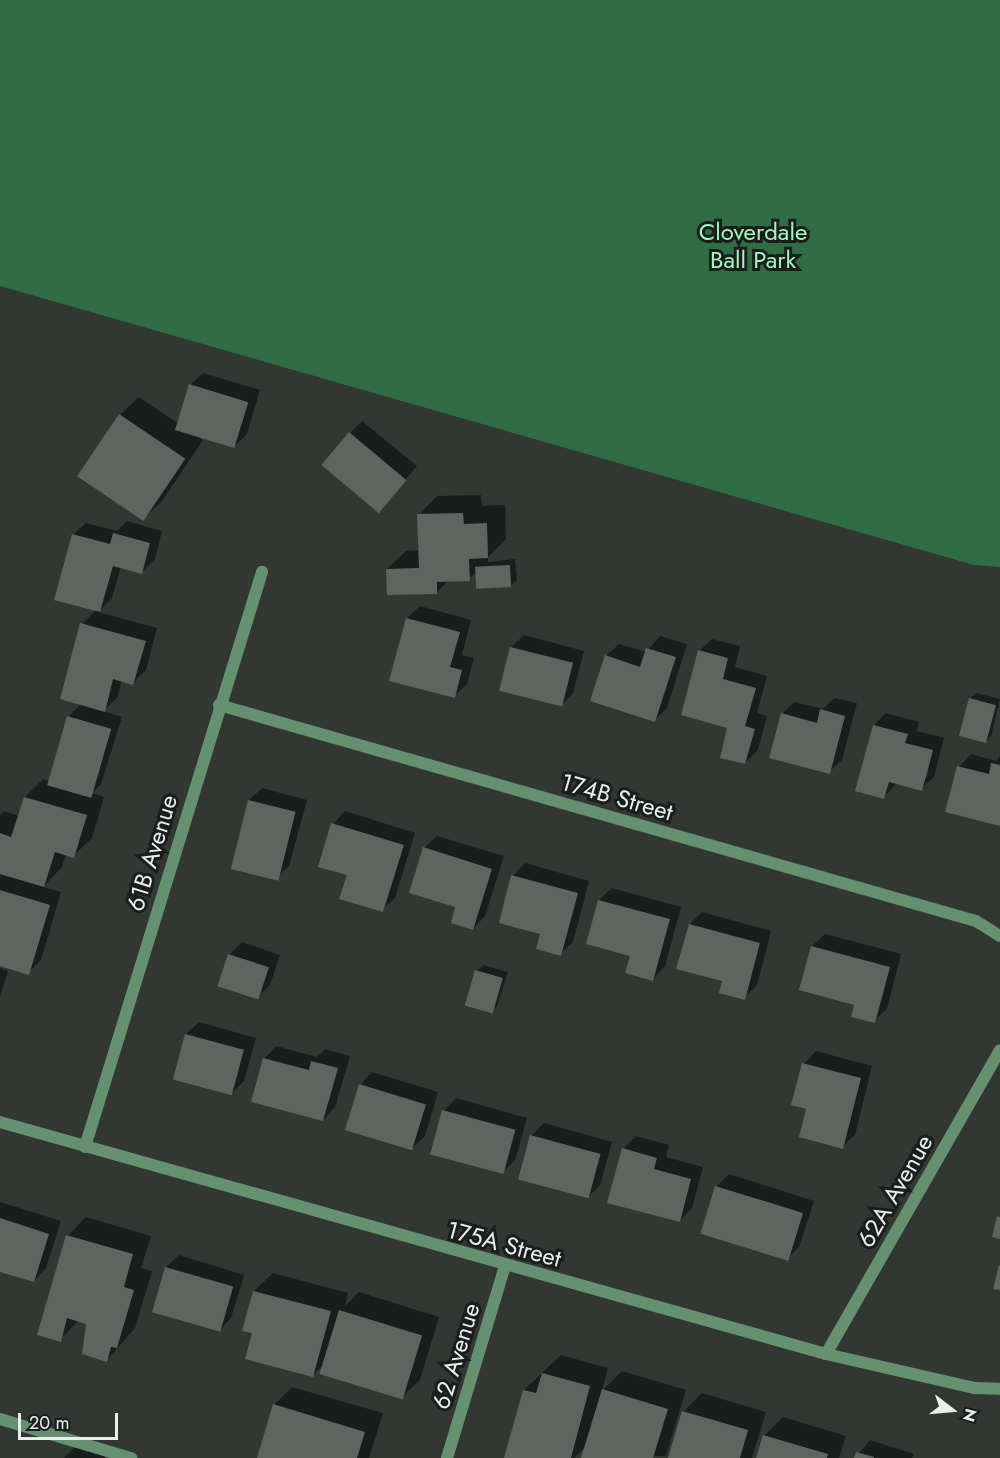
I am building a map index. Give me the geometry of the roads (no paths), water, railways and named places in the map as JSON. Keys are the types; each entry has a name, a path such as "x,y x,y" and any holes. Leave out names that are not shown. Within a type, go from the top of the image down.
{"street":[{"name":"61B Avenue","path":"85,1147 219,705 262,572"},
{"name":"174B Street","path":"219,705 976,921 1000,936"},
{"name":"62A Avenue","path":"826,1354 1000,1050"},
{"name":"175A Street","path":"0,1122 505,1266 826,1354 975,1388 1000,1389"},
{"name":"62 Avenue","path":"447,1458 505,1266"},
{"path":"0,1419 131,1458"}],"park label":[{"name":"Cloverdale Ball Park","path":"753,246"}]}
